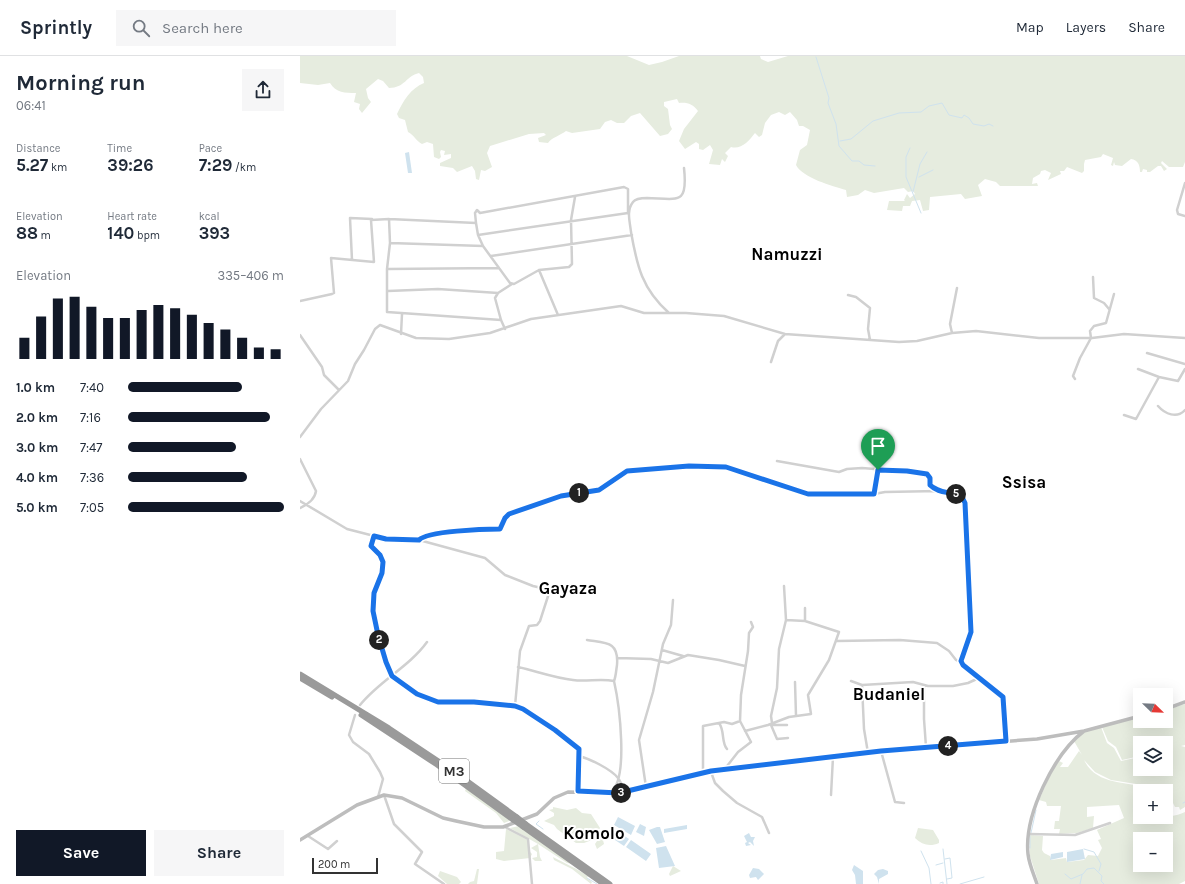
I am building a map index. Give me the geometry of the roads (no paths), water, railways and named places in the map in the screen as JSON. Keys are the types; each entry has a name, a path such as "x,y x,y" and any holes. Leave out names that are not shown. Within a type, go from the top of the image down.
{"highway":[{"name":"M3","path":"300,674 389,728 455,772 515,819"},
{"name":"M3","path":"300,678 406,744 610,884"},
{"name":"M3","path":"524,825 604,884"}],"main road":[{"path":"1173,706 1185,702"},
{"path":"300,840 357,805 384,795 402,798 443,818 484,827 505,826 537,814 550,801 561,794 578,791 611,793 629,791 703,772 833,756 926,747 1038,739 1084,731 1133,718"},
{"path":"1037,884 1028,855 1029,834 1038,799 1052,769 1074,739 1084,731"},
{"path":"1069,733 1074,739"}],"street":[{"path":"628,213 632,203 637,199 676,199 682,196 685,190 684,168"},
{"path":"1185,183 1177,210 1178,214 1185,216"},
{"path":"512,284 508,281 483,246 478,235 476,223 475,213 477,210 480,213 626,187 628,189 628,213 638,268 642,278 656,301 669,314"},
{"path":"505,329 495,300 498,293 539,270 572,266 572,220 575,197"},
{"path":"478,235 572,220 628,213"},
{"path":"352,260 350,218 476,223"},
{"path":"300,301 332,294 334,290 331,258 374,262 372,219"},
{"path":"389,219 390,243 387,269 387,312 501,320"},
{"path":"491,256 632,235"},
{"path":"390,243 483,246"},
{"path":"387,269 499,268"},
{"path":"539,270 558,315"},
{"path":"1093,277 1094,298 1104,303 1109,310"},
{"path":"952,333 950,324 957,288"},
{"path":"388,291 438,289 498,293"},
{"path":"1075,379 1073,376 1080,358 1091,338 1090,331 1094,326 1106,323 1114,294"},
{"path":"848,295 856,297 870,308 868,330 870,340"},
{"path":"300,437 321,409 348,381 355,364 377,326 380,325 416,338 439,340 462,338 505,329 531,319 618,306 644,313 724,316 785,334 870,340 911,342 952,333 976,331 1039,338 1091,338 1124,334 1185,338"},
{"path":"402,314 402,334"},
{"path":"771,362 778,341 785,334"},
{"path":"300,335 322,367 324,375 339,390"},
{"path":"1147,353 1185,364"},
{"path":"1138,369 1159,377 1178,381 1185,369"},
{"path":"1124,415 1136,419 1159,377"},
{"path":"1158,406 1164,412 1173,415 1178,415 1185,410"},
{"path":"300,459 316,491 316,495 307,505 300,508"},
{"path":"777,461 839,472 848,469 925,473 929,476 930,485 938,491"},
{"path":"419,540 422,537 430,535 459,531 500,529 506,516 520,509 561,496 599,490 623,473 632,470 722,466 803,493 874,494 885,492 938,491 957,494 962,497 965,503 971,632 962,656 962,663"},
{"path":"874,494 878,470"},
{"path":"300,502 343,527 386,539 419,540 485,558 505,575 533,586 550,590 539,623 537,625 529,626 520,651 515,706"},
{"path":"374,536 371,546 380,555 383,562 382,573 374,593 374,621 386,662 392,676 417,694 438,702 474,702 515,706 530,712 576,745 579,749 578,791"},
{"path":"784,586 786,620 779,649 777,688 773,715 771,716 770,724 777,739 788,738"},
{"path":"646,786 639,740 653,692 662,650 672,620 673,600"},
{"path":"805,608 805,621"},
{"path":"745,732 796,716 811,714 808,695 829,660 839,632 805,621 786,620"},
{"path":"724,770 738,752 750,744 740,722 745,666 748,651 748,633 753,627 752,622"},
{"path":"587,640 608,643 615,649 618,658 614,681 621,729 619,779 616,788 611,793"},
{"path":"837,641 900,640 937,643 949,650 956,660 962,663 1003,697 1006,741"},
{"path":"360,705 420,651 427,642"},
{"path":"662,650 683,656 698,656 745,666"},
{"path":"618,658 651,659 669,663 683,656"},
{"path":"518,667 568,680 614,681"},
{"path":"851,682 862,685 913,682 924,685 953,686 968,683 979,678"},
{"path":"795,682 796,716"},
{"path":"862,685 864,729 868,753"},
{"path":"924,685 926,747"},
{"path":"355,715 349,735 353,742 369,754 380,772 383,779 378,797"},
{"path":"703,772 702,726 724,722 732,724 740,722"},
{"path":"719,723 723,728 724,742 727,749"},
{"path":"770,724 787,725"},
{"path":"881,751 896,803 904,803"},
{"path":"580,756 597,762 619,779 622,786 629,791"},
{"path":"831,795 833,756"},
{"path":"711,771 715,783 737,803 762,817 769,832"},
{"path":"384,795 394,824 422,852 415,864 444,884"},
{"path":"1029,834 1075,834 1110,823"},
{"path":"505,826 529,840 532,884"},
{"path":"307,835 328,849 337,841"}],"water":[{"path":"409,152 412,173 408,173 405,153"},
{"path":"618,817 635,826 631,835 614,825"},
{"path":"640,824 646,827 644,836 636,832"},
{"path":"687,825 687,829 664,833 664,829"},
{"path":"660,827 665,842 657,844 649,830"},
{"path":"617,831 629,839 624,846 612,838"},
{"path":"749,833 751,837 755,837 753,841 754,846 750,842 748,843 751,845 746,846 746,843 745,846 745,843 747,842 744,836"},
{"path":"631,840 651,854 646,861 626,847"},
{"path":"666,846 675,866 659,868 656,848"},
{"path":"1083,849 1085,859 1067,862 1067,852"},
{"path":"1063,852 1063,857 1050,860 1051,854"},
{"path":"854,865 863,871 863,884 856,884 855,875 852,870"},
{"path":"753,868 759,869 764,874 758,880 756,877 750,878 749,875"},
{"path":"883,869 888,871 888,874 879,879 879,884 877,877 874,874 878,870"}],"waterway":[{"path":"816,57 829,98 828,103 836,124 839,146 852,161 859,161 864,165 875,166"},
{"path":"840,141 851,139 873,121 899,113 921,112 929,106 942,103 949,115 962,118 964,115 969,118 973,124 984,126 989,124 993,126"},
{"path":"910,148 906,157 906,177 921,213"},
{"path":"913,192 920,164 927,152"},
{"path":"919,177 933,170"},
{"path":"1031,833 1036,810"},
{"path":"539,821 536,824 543,829"},
{"path":"1030,836 1030,848"},
{"path":"943,849 947,884"},
{"path":"1084,849 1094,852 1101,864 1099,871"},
{"path":"921,851 929,868 931,884"},
{"path":"945,859 950,858 952,878 947,879"},
{"path":"936,865 943,863"},
{"path":"1065,874 1071,879 1083,874 1087,869 1094,868 1102,876 1101,881 1104,884"},
{"path":"1080,884 1082,875"},
{"path":"960,884 984,877"},
{"path":"587,878 597,884"},
{"path":"940,883 943,882 943,884"}],"district":[{"name":"Namuzzi","path":"787,254"},
{"name":"Ssisa","path":"1024,482"},
{"name":"Gayaza","path":"568,588"},
{"name":"Budaniel","path":"889,694"},
{"name":"Komolo","path":"594,833"}]}
